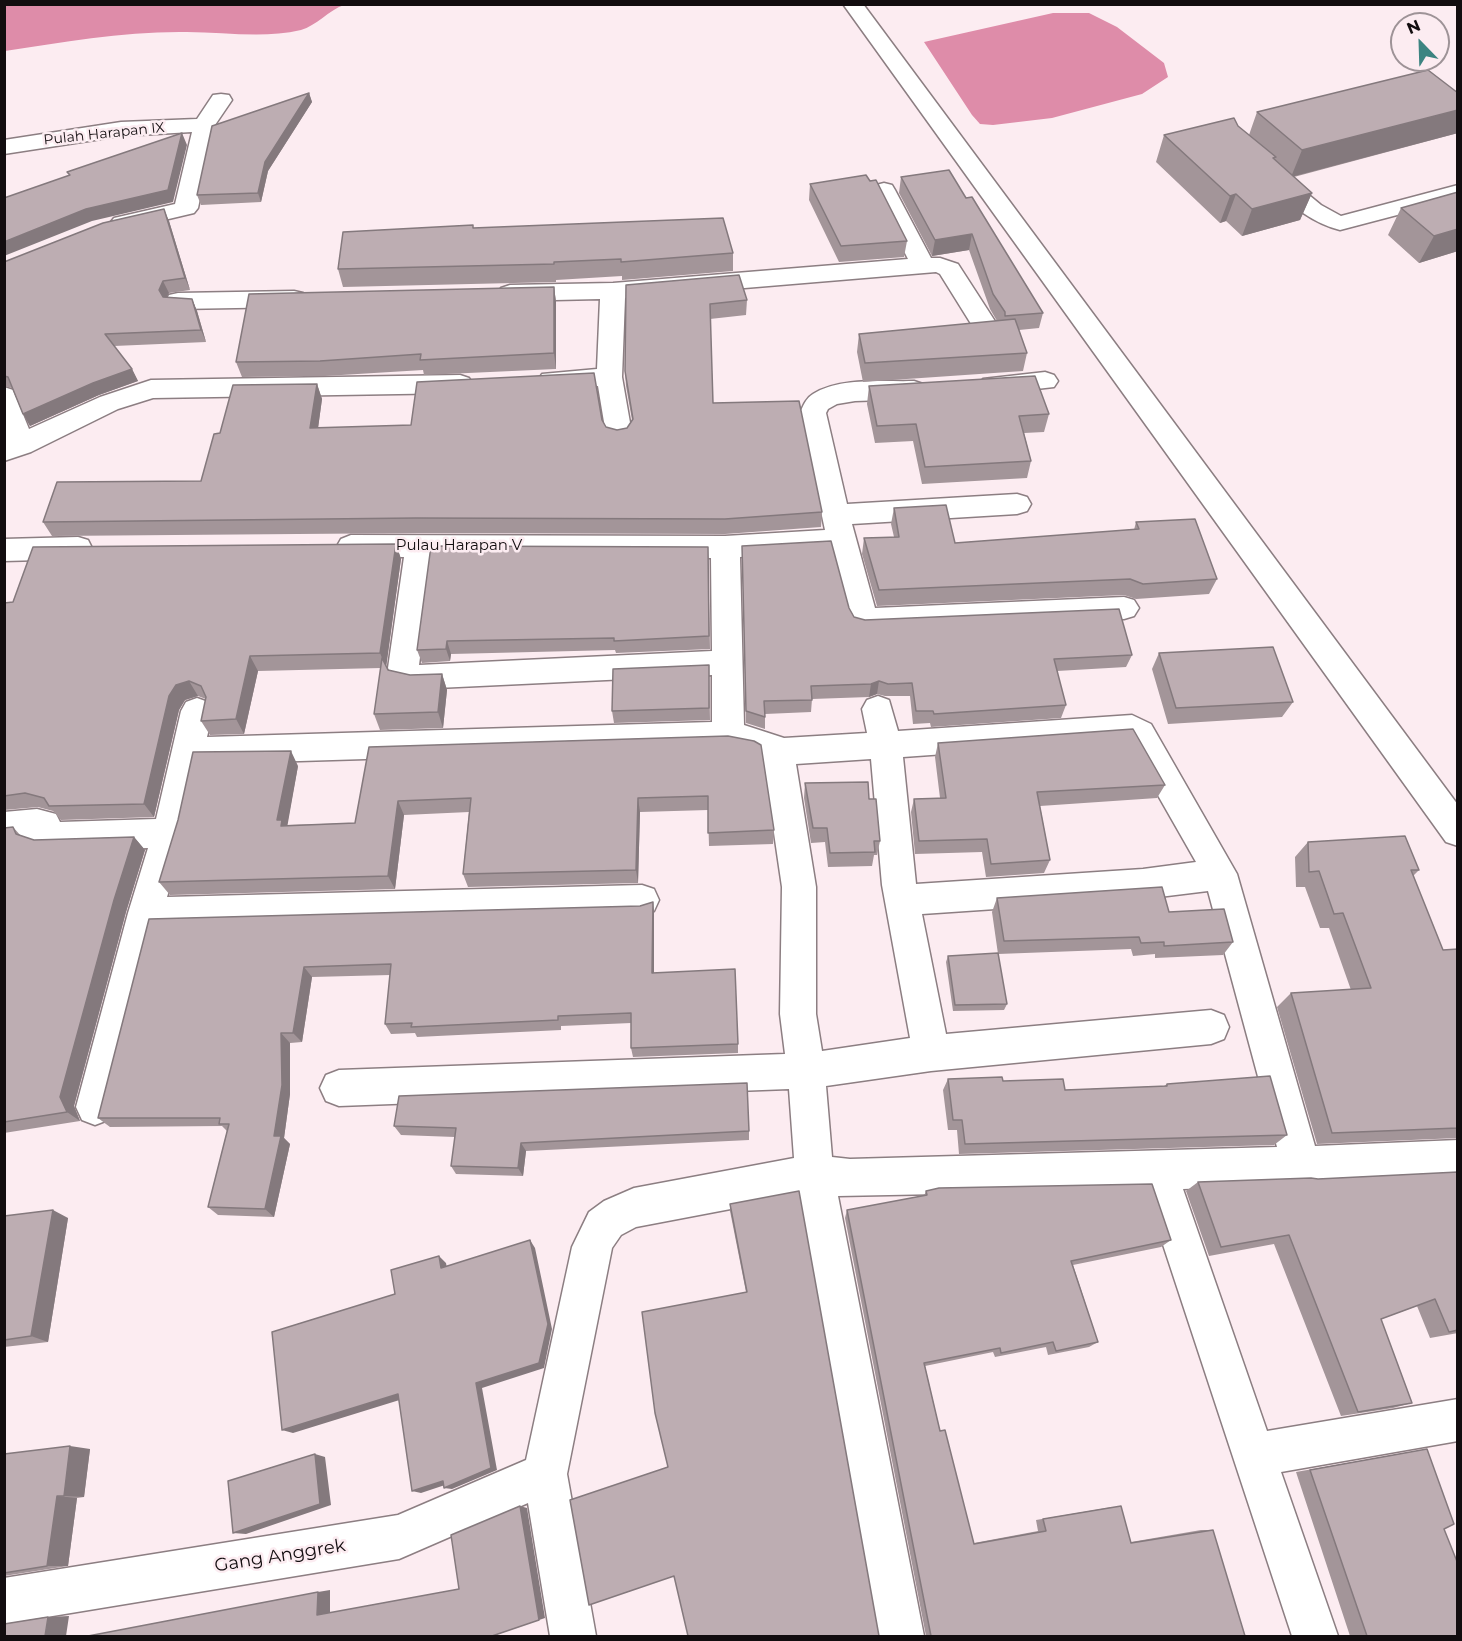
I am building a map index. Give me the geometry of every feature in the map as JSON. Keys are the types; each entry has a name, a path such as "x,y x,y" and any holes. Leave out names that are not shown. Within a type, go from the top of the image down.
{"street":[{"path":"853,4 1458,832"},
{"path":"100,228 186,208 204,125 221,100"},
{"name":"Pulah Harapan IX","path":"4,147 121,129 204,125"},
{"path":"1255,160 1314,212 1323,218 1340,223 1458,192"},
{"path":"884,190 923,265"},
{"path":"484,294 613,291 940,265 949,270 987,329"},
{"path":"613,291 609,377 619,434"},
{"path":"178,301 320,298"},
{"path":"529,381 609,377"},
{"path":"1045,381 845,394 825,398 817,404 813,413 838,527 864,620 1124,608"},
{"path":"4,396 13,448 109,403 151,390 404,387 483,383"},
{"name":"Pulau Harapan V","path":"325,546 725,547 838,527 1017,504"},
{"path":"420,546 403,668 406,675 416,677 728,662"},
{"path":"725,547 728,735"},
{"path":"4,550 99,548"},
{"path":"878,708 886,746 902,900 931,1053"},
{"path":"95,1107 145,913 169,833 197,711"},
{"path":"778,752 1132,728 1145,738 1220,874 1302,1168"},
{"path":"188,751 728,735 773,746 778,752 799,887 798,1014 806,1071 813,1174 901,1636"},
{"path":"4,826 44,824 42,835 46,837 169,833"},
{"path":"902,900 1143,884 1220,874"},
{"path":"145,913 642,900"},
{"path":"339,1088 806,1071 931,1053 1211,1027"},
{"path":"573,1636 545,1474 592,1247 599,1228 610,1219 634,1208 813,1174 850,1178 1157,1169 1302,1168 1458,1159"},
{"path":"1157,1169 1315,1636"},
{"path":"1253,1455 1458,1420"},
{"name":"Gang Anggrek","path":"4,1601 399,1537 545,1474"}],"shaded area":[{"path":"5,4 344,5 307,28 287,33 258,35 141,33 5,51"},
{"path":"1053,13 1089,13 1117,27 1164,63 1168,77 1142,94 1052,118 993,125 980,124 924,42"}],"building":[{"path":"1420,72 1431,72 1458,93 1458,110 1302,150 1257,112"},
{"path":"309,93 265,162 258,193 197,195 212,126"},
{"path":"1234,118 1238,126 1276,157 1273,158 1312,193 1252,209 1236,194 1230,196 1164,135"},
{"path":"182,133 168,190 86,209 4,242 4,198 70,175 67,172"},
{"path":"949,170 966,198 972,197 1043,313 1005,316 1005,312 993,294 972,234 935,240 901,177"},
{"path":"866,175 870,181 876,180 907,241 841,246 810,184"},
{"path":"1458,192 1458,229 1434,236 1401,208"},
{"path":"164,209 185,278 163,281 159,290 163,297 192,299 201,330 105,334 132,369 93,383 23,414 8,377 4,376 4,262 103,223"},
{"path":"723,218 733,253 621,262 621,259 554,262 554,264 338,269 343,232 473,225 473,228"},
{"path":"739,275 747,300 710,304 713,403 799,401 822,512 725,519 416,518 43,522 57,482 201,481 214,434 220,433 233,385 317,384 310,428 411,425 417,382 594,373 602,420 606,427 617,430 627,428 633,419 625,371 626,285"},
{"path":"554,287 554,353 420,360 421,354 320,361 236,362 249,294"},
{"path":"1015,319 1027,353 865,363 859,334"},
{"path":"1035,376 1049,414 1019,416 1031,461 925,467 916,424 877,426 869,386"},
{"path":"946,505 955,543 1139,529 1136,522 1195,519 1217,579 1143,584 1130,579 879,590 864,538 899,537 894,508"},
{"path":"831,541 849,608 854,617 865,620 1119,609 1132,655 1054,659 1066,705 934,714 933,711 916,711 912,683 888,684 879,681 871,684 811,686 812,700 764,701 765,717 746,711 742,546"},
{"path":"396,544 380,653 250,656 236,719 201,721 206,697 201,686 189,681 176,685 169,696 144,804 49,806 44,798 25,793 4,796 4,603 13,602 33,547"},
{"path":"431,546 708,547 709,636 614,641 614,638 447,641 446,649 417,650"},
{"path":"1273,647 1293,702 1176,708 1159,653"},
{"path":"382,658 388,670 410,675 442,674 438,712 374,714"},
{"path":"709,665 709,708 612,711 613,669"},
{"path":"1133,729 1165,785 1037,792 1050,860 991,864 987,839 919,841 914,799 946,798 938,743"},
{"path":"728,736 754,741 761,745 774,830 708,833 708,796 638,798 636,870 463,874 471,798 398,801 388,876 159,882 178,820 193,752 291,751 277,820 282,820 281,826 355,823 369,747"},
{"path":"868,782 869,799 876,799 880,841 874,841 875,852 830,853 827,828 813,828 805,783"},
{"path":"13,827 16,834 34,840 134,837 114,900 60,1097 67,1112 4,1122 4,828"},
{"path":"1405,836 1419,870 1411,870 1443,950 1458,949 1458,1128 1332,1133 1291,993 1371,988 1343,913 1334,914 1319,871 1309,872 1308,842"},
{"path":"1162,887 1169,912 1224,909 1233,942 1164,946 1164,942 1141,943 1139,937 1004,941 997,898"},
{"path":"653,902 652,973 735,969 738,1044 631,1048 631,1013 558,1016 558,1020 411,1027 412,1023 385,1024 391,964 304,967 293,1033 281,1033 282,1085 274,1136 281,1136 265,1209 208,1207 229,1124 219,1124 220,1118 98,1118 149,919 640,906"},
{"path":"998,953 1007,1004 955,1005 948,956"},
{"path":"1270,1076 1287,1135 965,1144 962,1120 953,1120 948,1079 1002,1077 1003,1081 1063,1079 1065,1090 1167,1086 1167,1084"},
{"path":"747,1083 749,1131 521,1143 518,1168 451,1166 456,1128 394,1126 399,1096"},
{"path":"1458,1172 1458,1330 1449,1332 1435,1299 1381,1319 1412,1403 1358,1412 1289,1235 1221,1247 1198,1182 1318,1179"},
{"path":"1152,1184 1171,1240 1071,1261 1098,1342 1056,1351 1053,1342 1001,1353 1000,1348 924,1363 940,1431 945,1430 974,1544 1046,1531 1043,1519 1121,1506 1131,1543 1213,1530 1245,1636 931,1636 847,1210 927,1195 926,1191 939,1188"},
{"path":"799,1191 879,1636 688,1636 674,1576 589,1605 570,1500 668,1467 655,1413 642,1312 747,1292 730,1204"},
{"path":"53,1210 31,1336 4,1340 4,1216"},
{"path":"530,1240 548,1324 539,1363 476,1383 491,1468 444,1488 443,1481 412,1491 398,1394 282,1430 272,1332 395,1294 391,1270 439,1256 441,1268"},
{"path":"70,1446 64,1496 57,1496 47,1566 4,1573 4,1454"},
{"path":"1427,1449 1454,1524 1444,1529 1458,1564 1458,1636 1367,1636 1310,1470"},
{"path":"315,1454 320,1504 233,1533 228,1481"},
{"path":"520,1506 539,1620 492,1636 88,1636 318,1592 317,1615 459,1589 451,1535"},
{"path":"48,1617 45,1636 4,1636 4,1624"}]}
